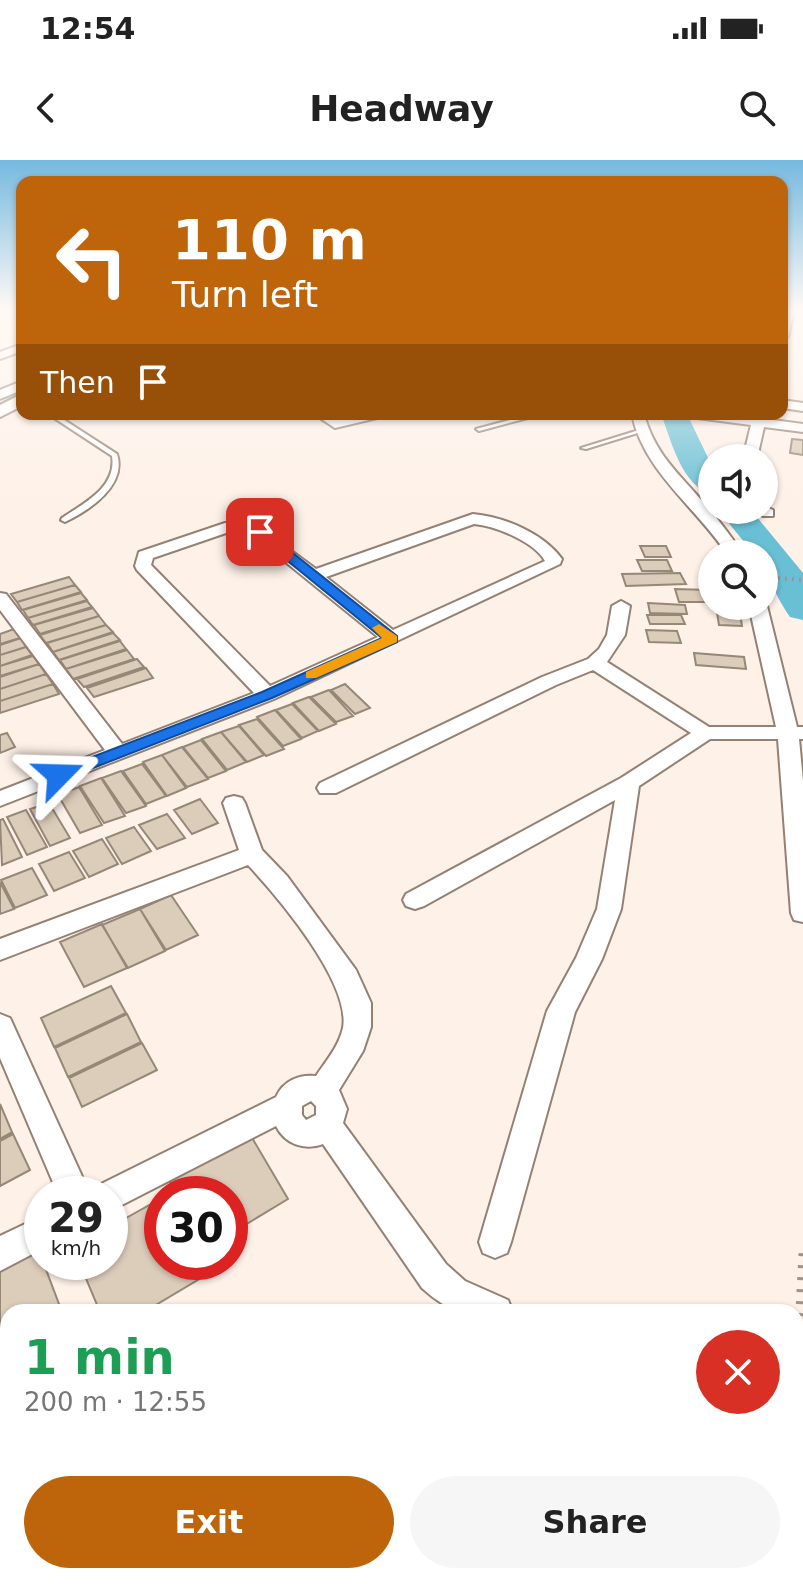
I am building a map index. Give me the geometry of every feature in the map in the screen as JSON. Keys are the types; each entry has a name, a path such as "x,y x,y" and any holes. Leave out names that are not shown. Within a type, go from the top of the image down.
{"street":[{"path":"0,412 7,394"},
{"path":"329,420 335,424 356,420"},
{"path":"639,420 653,459 695,503 724,540"},
{"path":"743,420 803,428"},
{"path":"753,444 758,422"},
{"path":"0,799 267,695 552,564 553,556 491,520 473,519 316,575"},
{"path":"267,695 143,566 142,560 149,552 225,528 260,532 392,639"},
{"path":"0,598 117,752"},
{"path":"328,788 549,681 595,663 607,652 616,635 621,606"},
{"path":"762,620 796,733 803,913"},
{"path":"595,663 705,733 796,733"},
{"path":"415,900 629,783 705,733"},
{"path":"495,1242 561,1011 589,959 609,909 629,783"},
{"path":"234,803 252,854 278,882 347,977 357,1003 357,1027 349,1051 322,1092"},
{"path":"0,950 252,854"},
{"path":"0,1026 66,1176"},
{"path":"128,1187 286,1106 301,1091 322,1092 334,1107 333,1117 318,1132 297,1131 285,1115 286,1106"},
{"path":"327,1125 434,1276 453,1293 478,1304"},
{"path":"0,1254 24,1241"}],"lane":[{"path":"60,420 115,455 118,464 115,475 104,489 65,520"},
{"path":"479,429 516,420"},
{"path":"584,448 641,431"}],"path":[{"path":"778,578 803,580"},
{"path":"800,1304 803,1245"}],"building":[{"path":"792,439 803,440 803,455 790,453"},
{"path":"640,546 666,546 671,557 645,557"},
{"path":"637,560 667,560 672,571 642,571"},
{"path":"680,573 686,584 626,586 622,574"},
{"path":"69,577 75,585 17,602 11,594"},
{"path":"75,585 81,592 22,610 17,602"},
{"path":"675,589 698,590 698,602 679,602"},
{"path":"81,593 87,600 28,618 23,610"},
{"path":"87,601 92,607 33,625 28,618"},
{"path":"648,603 685,605 687,614 650,613"},
{"path":"93,608 99,616 40,634 34,625"},
{"path":"647,615 681,615 685,624 650,624"},
{"path":"99,616 106,625 46,643 40,635"},
{"path":"718,620 741,620 742,626 719,625"},
{"path":"106,625 113,632 53,652 47,643"},
{"path":"14,629 20,638 0,644 0,634"},
{"path":"646,630 677,631 681,643 649,642"},
{"path":"113,633 120,640 59,660 53,652"},
{"path":"21,638 26,647 0,655 0,645"},
{"path":"120,641 126,649 66,669 60,660"},
{"path":"26,647 32,655 0,666 0,655"},
{"path":"127,650 134,659 73,679 66,669"},
{"path":"694,653 744,657 746,669 696,665"},
{"path":"33,656 39,664 0,676 0,666"},
{"path":"137,659 144,667 84,687 77,679"},
{"path":"39,664 46,674 0,689 0,677"},
{"path":"146,668 153,678 94,697 87,688"},
{"path":"46,674 53,684 0,701 0,689"},
{"path":"53,684 59,694 0,713 0,701"},
{"path":"345,684 370,708 355,714 331,690"},
{"path":"329,690 353,716 336,722 311,697"},
{"path":"309,697 336,724 319,731 293,703"},
{"path":"292,704 318,731 302,738 276,710"},
{"path":"275,710 301,739 283,746 257,717"},
{"path":"257,719 284,749 266,756 239,725"},
{"path":"239,726 264,755 247,762 221,732"},
{"path":"221,732 246,762 227,770 202,739"},
{"path":"7,733 15,747 0,753 0,735"},
{"path":"201,740 226,771 208,778 183,747"},
{"path":"182,747 208,779 187,787 162,755"},
{"path":"162,755 186,788 167,796 143,762"},
{"path":"142,764 166,796 146,804 123,771"},
{"path":"121,771 146,806 126,813 102,778"},
{"path":"101,778 125,816 104,823 80,786"},
{"path":"79,787 102,825 80,833 58,795"},
{"path":"200,799 218,823 192,834 174,810"},
{"path":"49,803 70,838 50,846 30,809"},
{"path":"26,810 47,847 27,855 7,817"},
{"path":"167,814 185,838 157,849 139,825"},
{"path":"3,819 22,857 2,865 0,820"},
{"path":"134,827 151,851 122,864 106,838"},
{"path":"102,839 118,864 89,877 73,851"},
{"path":"69,852 85,878 54,891 39,864"},
{"path":"32,868 47,895 15,908 1,880"},
{"path":"0,882 14,909 0,914"},
{"path":"171,895 198,935 166,950 140,909"},
{"path":"140,909 165,951 128,968 102,925"},
{"path":"102,924 127,968 84,987 60,942"},
{"path":"111,986 126,1013 54,1047 41,1018"},
{"path":"127,1014 141,1042 68,1077 55,1048"},
{"path":"142,1043 157,1070 82,1107 69,1078"},
{"path":"0,1104 12,1132 0,1139"},
{"path":"13,1134 30,1170 0,1186 0,1141"},
{"path":"251,1136 288,1199 248,1223 248,1176 178,1176"},
{"path":"144,1208 144,1280 198,1280 157,1304 97,1304 87,1280 128,1280 128,1217"},
{"path":"24,1249 24,1280 50,1280 59,1304 0,1304 0,1262"}],"waterway":[{"path":"0,405 16,396"},
{"path":"677,420 698,468"},
{"path":"746,524 783,569 803,609"}],"slow traffic":[{"path":"311,675 392,639 379,628"}],"route":[{"path":"59,775 267,695 392,639 260,532"}]}
